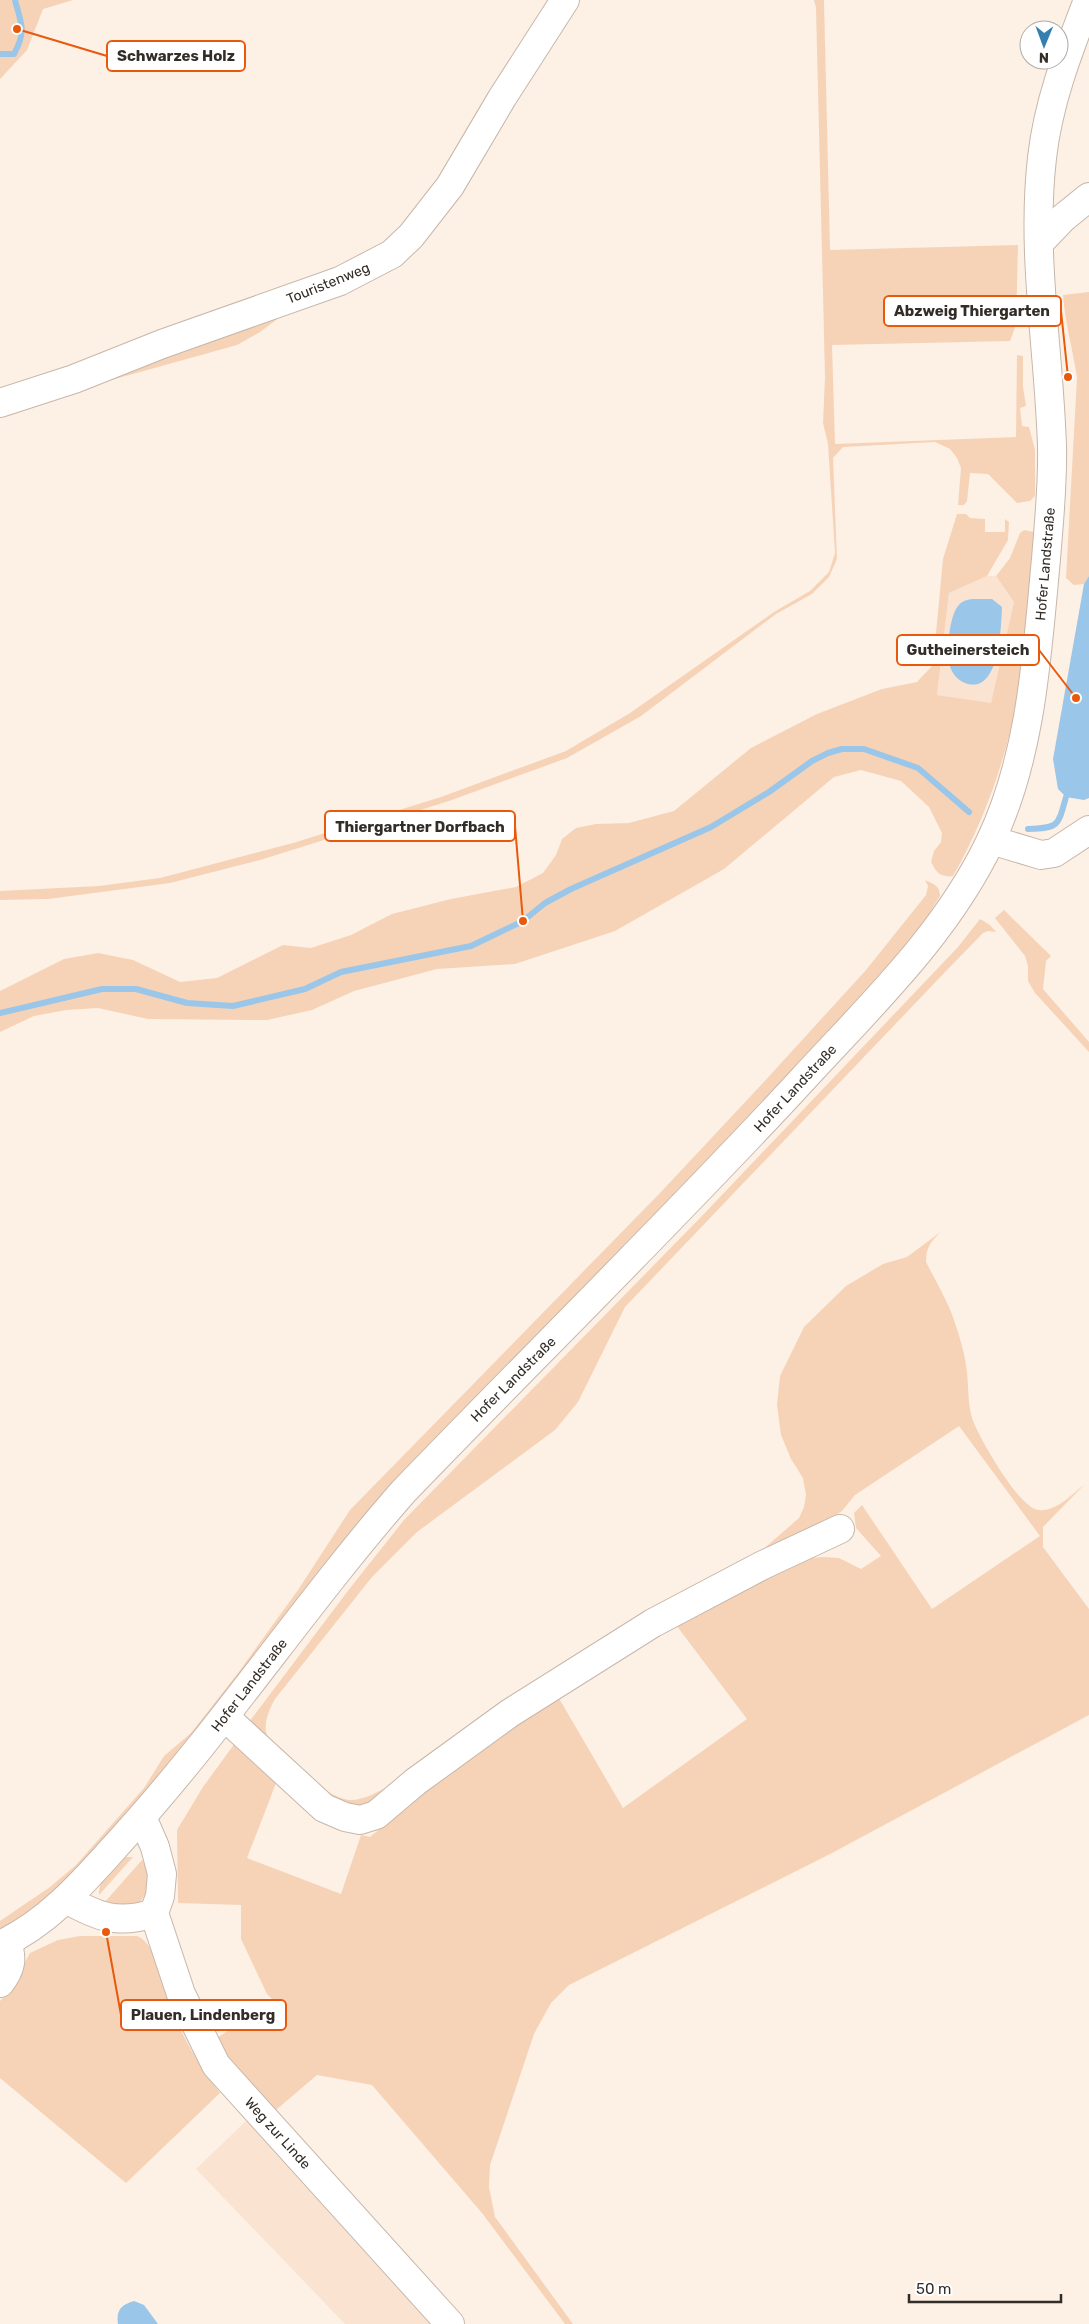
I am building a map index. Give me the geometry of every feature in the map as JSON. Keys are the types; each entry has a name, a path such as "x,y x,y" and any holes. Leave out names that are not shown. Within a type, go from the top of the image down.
{"main road":[{"name":"Touristenweg","path":"0,403 74,379 162,344 340,281 392,254 411,236 450,186 502,98 565,0"},
{"name":"Hofer Landstraße","path":"4,1943 26,1931 66,1899 142,1817 225,1717 354,1548 403,1492 753,1133 909,964 937,930 968,885 991,840 1011,785 1025,731 1040,627 1050,512 1052,447 1040,242 1042,158 1050,108 1088,0"},
{"path":"1040,242 1063,218 1089,197"},
{"path":"991,840 1041,855 1054,853 1089,830"},
{"path":"225,1717 324,1808 345,1817 360,1820 376,1815 414,1782 510,1713 653,1623 763,1565 840,1529"},
{"path":"66,1899 90,1913 109,1918 131,1919 154,1913 160,1896 162,1874 155,1848 142,1817"},
{"name":"Weg zur Linde","path":"154,1913 181,1994 216,2065 450,2324"},
{"path":"0,1983 6,1976 12,1961 4,1943"}],"shaded area":[{"path":"0,0 73,0 43,9 27,50 0,79"},
{"path":"571,0 575,0 520,85 456,195 432,226 400,257 371,274 296,305 260,332 237,345 0,411 0,406 60,387 328,289 391,259 406,248 435,213 477,149 521,73"},
{"path":"814,0 824,0 830,250 1018,245 1016,325 1010,341 832,345 835,444 1016,437 1017,355 1023,356 1023,387 1026,406 1020,408 1022,426 1029,427 1035,450 1035,496 1030,501 1017,503 988,474 970,473 967,501 964,505 958,505 961,468 957,458 950,449 935,442 843,447 833,458 837,559 829,577 812,594 776,614 641,716 567,758 449,801 260,860 170,883 48,899 0,900 0,891 99,886 160,878 293,843 441,797 566,751 630,713 774,612 810,591 829,572 835,553 828,444 823,423 825,377 816,8"},
{"path":"1089,292 1089,576 1084,584 1074,585 1066,578 1077,378 1065,316 1063,295"},
{"path":"957,514 966,514 970,518 985,519 985,532 1005,532 1005,519 1009,522 1008,540 987,576 949,593 937,695 991,703 1014,602 996,576 1010,558 1020,533 1024,530 1034,532 1037,537 1023,666 1013,720 998,774 978,827 953,876 939,874 931,862 934,851 941,842 942,833 929,807 901,781 861,770 834,777 724,869 615,931 515,964 437,969 354,991 312,1010 267,1020 148,1019 98,1008 66,1010 34,1016 0,1032 0,991 64,959 98,953 133,960 180,982 217,978 283,945 311,948 351,935 392,914 451,899 516,887 543,873 556,855 562,839 576,828 596,824 629,823 674,811 751,748 817,714 882,689 917,682 933,665 943,559"},
{"path":"987,576 996,576 1014,602 991,704 937,695 949,593"},
{"path":"925,880 938,888 940,896 917,933 884,974 218,1711 61,1892 0,1933 0,1921 50,1887 76,1865 144,1788 164,1756 191,1733 238,1673 298,1590 350,1510 660,1193 762,1084 866,970 926,895 928,886"},
{"path":"1004,910 1051,956 1046,961 1043,989 1089,1042 1089,1052 1035,993 1028,981 1028,966 1025,956 995,918"},
{"path":"980,919 990,925 996,932 988,931 983,933 625,1307 578,1402 555,1430 417,1532 372,1577 275,1699 268,1715 266,1732 270,1741 289,1763 315,1784 329,1792 341,1798 356,1800 387,1787 760,1552 799,1518 804,1507 806,1495 803,1478 791,1459 781,1435 777,1405 780,1376 804,1327 846,1286 883,1264 907,1257 942,1231 930,1245 926,1262 947,1303 957,1329 965,1359 970,1411 982,1440 1010,1485 1030,1506 1038,1510 1057,1506 1084,1485 1043,1527 1043,1547 1089,1609 1089,1715 832,1853 569,1985 551,2003 534,2034 490,2165 489,2187 495,2217 573,2324 565,2324 482,2213 372,2085 317,2075 270,2115 241,2080 215,2039 275,2002 267,1994 241,1939 241,1905 178,1903 177,1830 203,1787 235,1743 278,1778 247,1858 341,1894 361,1835 370,1837 493,1736 557,1695 623,1808 747,1719 673,1621 792,1560 822,1557 839,1558 861,1569 881,1556 856,1528 854,1513 862,1505 932,1609 1040,1536 959,1426 855,1495 842,1511 393,1798 343,1812 246,1726 404,1520 701,1217 958,947"},
{"path":"125,1857 133,1857 99,1895 103,1878 115,1864"},
{"path":"142,1860 152,1876 141,1900 137,1904 124,1907 104,1903"},
{"path":"80,1936 137,1936 145,1941 158,1963 184,2037 220,2093 126,2183 0,2078 0,2001 9,1991 30,1953 58,1940"},
{"path":"246,2121 430,2324 345,2324 196,2169"}],"water":[{"path":"1089,576 1089,798 1084,800 1066,797 1058,789 1053,759 1084,584"},
{"path":"970,599 992,599 1002,607 999,643 992,670 985,679 977,684 965,683 954,674 949,660 948,644 952,618 958,606 965,601"},
{"path":"134,2301 144,2305 158,2324 118,2324 120,2309"}],"waterway":[{"path":"0,54 14,54 22,33 21,21 15,0"},
{"path":"0,1013 102,989 136,989 187,1003 233,1006 305,989 341,972 471,946 523,921 545,903 571,889 711,827 769,792 812,761 842,749 864,749 918,768 969,812"},
{"path":"1028,829 1046,828 1056,824 1066,797"}],"place":[{"name":"Schwarzes Holz","path":"17,29"},
{"name":"Abzweig Thiergarten","path":"1068,377"},
{"name":"Gutheinersteich","path":"1076,698"},
{"name":"Thiergartner Dorfbach","path":"523,921"},
{"name":"Plauen, Lindenberg","path":"106,1932"}]}
